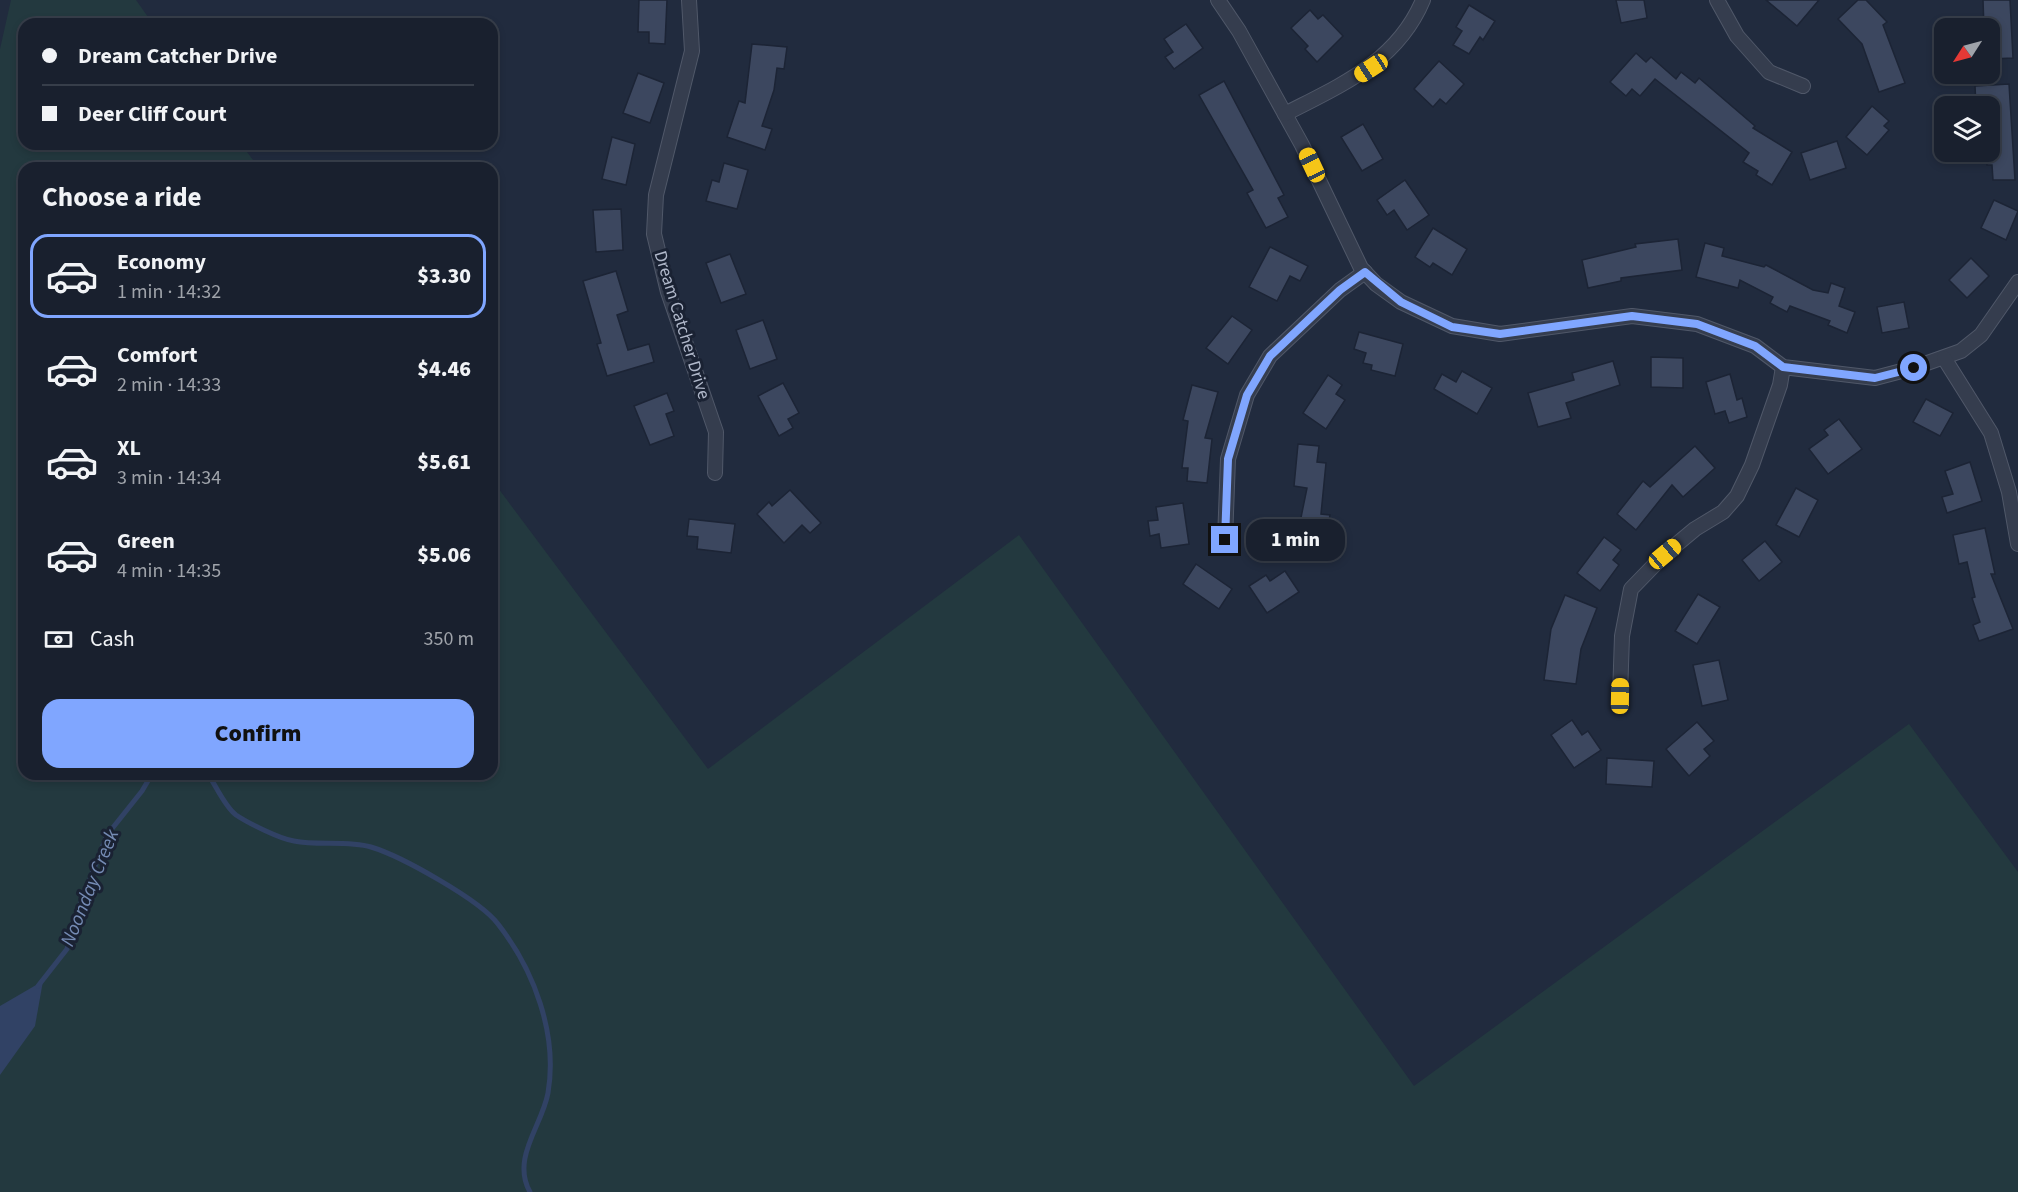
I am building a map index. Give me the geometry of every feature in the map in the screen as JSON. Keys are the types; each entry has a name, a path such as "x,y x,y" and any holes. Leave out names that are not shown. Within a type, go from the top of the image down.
{"street":[{"name":"Dream Catcher Drive","path":"689,0 692,51 656,195 654,234 668,292 716,432 715,473"},
{"path":"1218,0 1239,31 1285,114 1365,272 1401,302 1452,327 1500,334 1632,316 1697,324 1755,346 1783,367 1875,378 1961,351 1981,335 2018,282"},
{"path":"1285,114 1371,68 1405,34 1423,0"},
{"path":"1717,0 1737,36 1769,72 1803,86"},
{"path":"1225,540 1228,459 1247,395 1270,356 1340,290 1365,272"},
{"path":"1944,358 1991,433 2009,492 2018,544"},
{"path":"1620,696 1625,607 1631,590 1665,554 1695,529 1723,512 1737,496 1752,465 1780,385 1783,367"}],"green space":[{"path":"11,0 136,0 149,18 18,18 18,150 246,150 254,162 18,162 18,780 498,780 498,488 708,769 1019,535 1414,1086 1909,724 2018,872 2018,1192 0,1192 0,49"}],"water":[{"path":"43,981 35,1026 0,1075 0,1006"}],"building":[{"path":"639,0 667,0 665,44 649,43 649,32 638,32"},
{"path":"1616,0 1644,0 1647,18 1621,23"},
{"path":"1766,0 1819,0 1797,26"},
{"path":"1858,0 1866,0 1887,22 1883,25 1905,83 1879,92 1862,44 1838,19"},
{"path":"1983,0 2010,0 2013,58 2000,59 2000,18 1984,18"},
{"path":"1469,5 1495,21 1483,40 1480,37 1469,54 1453,45 1462,31 1456,27"},
{"path":"1310,10 1318,19 1323,15 1343,36 1317,62 1305,49 1308,46 1291,28"},
{"path":"1186,24 1203,48 1174,69 1165,57 1173,52 1164,39"},
{"path":"752,44 787,47 784,69 777,68 774,90 762,126 772,129 765,150 727,137 739,101 745,103"},
{"path":"1636,53 1646,62 1651,57 1676,79 1681,72 1695,83 1699,78 1755,126 1753,128 1792,152 1772,185 1756,175 1758,171 1743,162 1749,153 1655,79 1640,96 1632,89 1626,96 1610,82"},
{"path":"1439,61 1464,84 1446,104 1440,99 1433,107 1414,89"},
{"path":"638,73 664,83 650,123 623,113"},
{"path":"1224,81 1284,195 1278,198 1288,217 1266,228 1247,193 1253,190 1199,95"},
{"path":"2009,84 2015,180 1993,180 1992,165 1987,165 1987,162 2000,162 2000,96 1976,96 1975,86"},
{"path":"1872,106 1889,121 1884,126 1889,130 1867,155 1846,137"},
{"path":"1363,124 1383,159 1362,171 1341,137"},
{"path":"612,137 635,144 626,185 602,179"},
{"path":"1837,141 1846,168 1810,180 1801,153"},
{"path":"724,163 748,170 737,209 706,201 712,180 719,182"},
{"path":"1405,180 1429,215 1407,230 1394,210 1387,215 1377,200"},
{"path":"1994,200 2018,211 2006,240 1981,228"},
{"path":"621,209 623,250 596,252 593,210"},
{"path":"1433,228 1467,249 1452,275 1433,263 1430,267 1415,257"},
{"path":"1678,239 1682,270 1621,278 1621,281 1588,288 1582,260 1636,247 1635,244"},
{"path":"1705,243 1724,248 1722,256 1764,267 1766,265 1813,290 1828,293 1831,283 1845,288 1839,306 1855,312 1847,333 1828,325 1830,321 1790,306 1787,312 1770,303 1773,297 1740,280 1738,288 1696,277"},
{"path":"1270,247 1308,266 1300,281 1290,276 1277,301 1249,287"},
{"path":"730,254 746,294 721,303 706,263"},
{"path":"1971,258 1989,276 1967,298 1949,280"},
{"path":"616,271 628,311 617,315 628,350 649,344 654,362 607,376 597,344 601,343 583,281"},
{"path":"1904,302 1909,328 1882,333 1877,307"},
{"path":"1232,316 1252,330 1228,364 1206,348"},
{"path":"763,320 777,359 750,369 736,330"},
{"path":"1359,332 1403,344 1395,376 1371,370 1372,365 1363,363 1366,353 1354,349"},
{"path":"1651,357 1683,358 1683,388 1651,387"},
{"path":"1613,361 1620,385 1566,403 1571,418 1538,427 1528,393 1574,380 1572,373"},
{"path":"1462,371 1492,388 1477,414 1434,389 1442,374 1456,382"},
{"path":"1730,374 1737,400 1742,398 1747,417 1729,423 1725,411 1715,414 1706,382"},
{"path":"1328,375 1342,385 1336,394 1345,400 1326,429 1303,413"},
{"path":"783,383 799,413 788,419 793,428 779,436 758,396"},
{"path":"1192,385 1218,392 1205,438 1212,439 1207,483 1187,481 1188,468 1182,468 1188,421 1183,420"},
{"path":"667,393 674,411 666,414 674,436 650,445 634,406"},
{"path":"1926,399 1953,413 1940,436 1913,422"},
{"path":"1839,419 1862,449 1828,474 1809,449 1828,435 1824,430"},
{"path":"1298,444 1319,446 1317,462 1326,463 1321,514 1330,515 1324,545 1314,543 1311,555 1294,552 1307,488 1294,486"},
{"path":"1695,446 1715,468 1683,497 1672,485 1636,530 1617,514 1643,481 1650,487"},
{"path":"1970,462 1982,501 1947,513 1942,497 1953,494 1945,471"},
{"path":"1796,488 1818,500 1799,537 1776,525"},
{"path":"790,490 821,523 810,533 802,525 784,543 757,514 769,502 772,506"},
{"path":"1183,503 1189,544 1161,548 1159,534 1150,536 1148,521 1158,520 1156,507"},
{"path":"689,519 735,524 731,553 697,549 698,537 687,536"},
{"path":"1985,528 1995,574 1991,574 2013,629 1979,641 1973,625 1980,622 1972,598 1975,597 1967,562 1959,564 1953,535"},
{"path":"1604,537 1621,550 1613,560 1619,565 1600,591 1577,573"},
{"path":"1765,541 1782,562 1759,581 1742,560"},
{"path":"1196,564 1232,589 1219,609 1183,584"},
{"path":"1285,571 1299,592 1267,613 1249,586 1266,575 1270,581"},
{"path":"1698,594 1720,607 1697,644 1675,631"},
{"path":"1565,595 1597,608 1581,649 1576,684 1544,680 1551,629"},
{"path":"1719,660 1728,700 1702,706 1693,665"},
{"path":"1572,720 1582,735 1588,731 1601,750 1574,768 1551,735"},
{"path":"1697,722 1714,741 1704,749 1710,756 1689,776 1666,749"},
{"path":"1607,758 1654,761 1652,787 1606,784"}],"waterway":[{"name":"Noonday Creek","path":"38,986 67,949 78,910 107,835 148,780"},
{"name":"Noonday Creek","path":"211,780 232,811 256,826 294,841 362,845 384,852 458,891 489,914 498,924 511,942 532,982 546,1026 549,1048 548,1093 526,1154 524,1167 525,1179 530,1192"}],"route":[{"path":"1225,540 1225,485 1228,459 1247,395 1270,356 1340,290 1365,272 1376,284 1401,302 1452,327 1500,334 1632,316 1697,324 1755,346 1783,367 1875,378 1914,368"}]}
